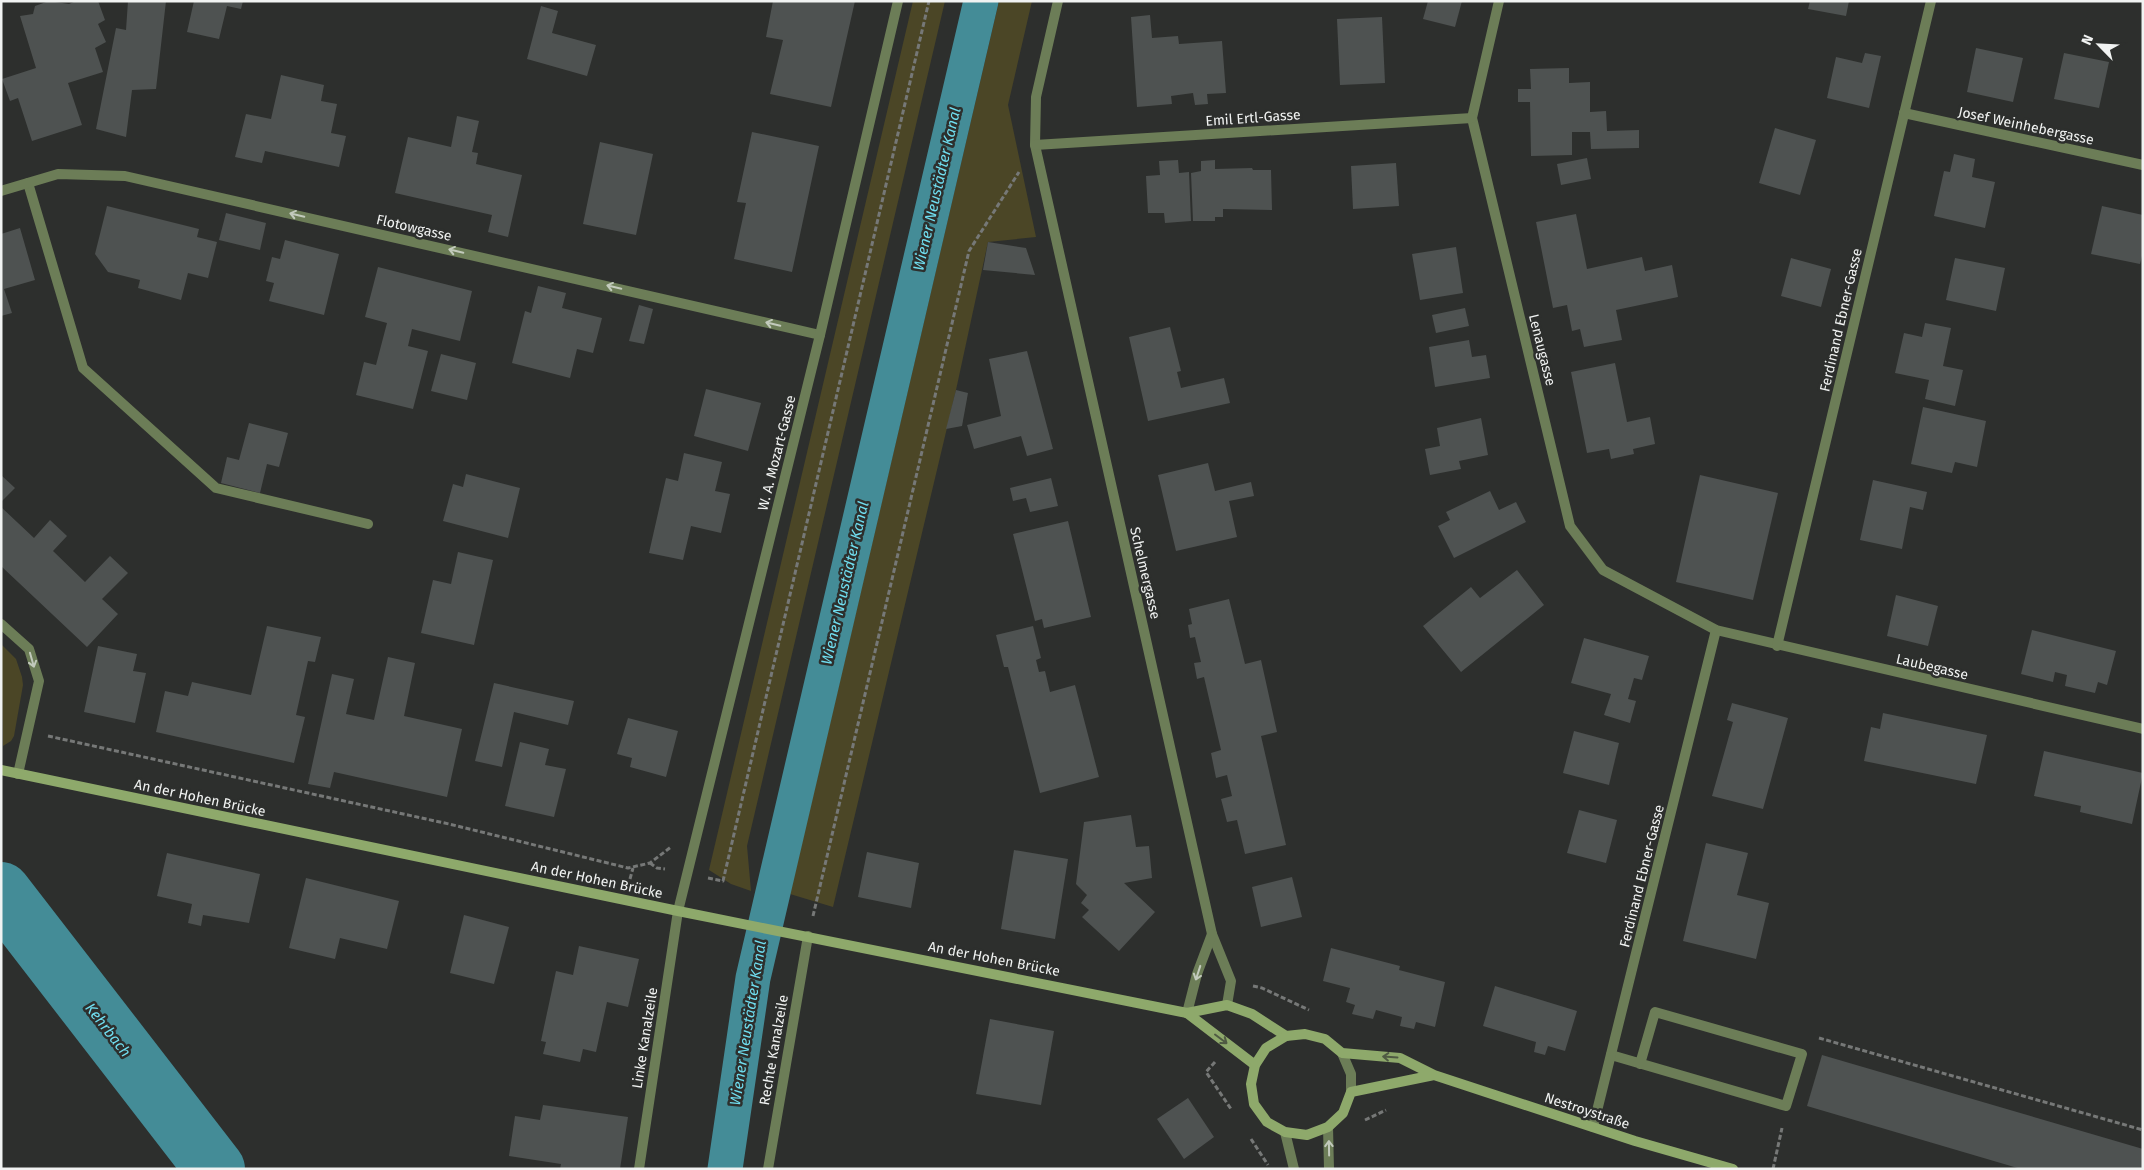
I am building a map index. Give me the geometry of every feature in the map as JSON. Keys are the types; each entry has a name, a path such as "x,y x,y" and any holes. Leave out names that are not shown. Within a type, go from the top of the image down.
{"street":[{"name":"W. A. Mozart-Gasse","path":"678,911 820,334 898,1"},
{"path":"1036,145 1036,97 1058,1"},
{"name":"Lenaugasse","path":"1499,1 1472,118 1570,526 1603,570 1716,630"},
{"name":"Ferdinand Ebner-Gasse","path":"1777,646 1931,1"},
{"name":"Josef Weinhebergasse","path":"1904,113 2143,165"},
{"name":"Emil Ertl-Gasse","path":"1036,145 1472,118"},
{"name":"Schelmergasse","path":"1036,145 1212,934 1231,981 1227,1005"},
{"name":"Flotowgasse","path":"1,191 58,174 125,176 820,334"},
{"path":"28,183 83,368 216,488 368,524"},
{"path":"1,624 29,649 38,681 18,774"},
{"name":"Ferdinand Ebner-Gasse","path":"1593,1127 1716,630"},
{"name":"Laubegasse","path":"1716,630 1777,646 2143,729"},
{"name":"An der Hohen Brücke","path":"1,770 707,917 1188,1012 1227,1005 1252,1014 1286,1036"},
{"name":"Linke Kanalzeile","path":"639,1169 678,911"},
{"path":"1188,1012 1197,974 1212,934"},
{"name":"Rechte Kanalzeile","path":"768,1169 803,935"},
{"name":"An der Hohen Brücke","path":"1188,1012 1255,1064"},
{"path":"1611,1055 1640,1064 1786,1106 1802,1054 1655,1012 1640,1064"},
{"path":"1306,1034 1325,1039 1342,1053 1351,1074 1351,1092 1343,1113 1328,1127 1307,1135 1285,1132 1267,1122 1254,1104 1251,1084 1255,1064 1266,1048 1286,1036 1306,1034"},
{"name":"Nestroystraße","path":"1342,1053 1400,1058 1434,1076 1733,1169"},
{"name":"Nestroystraße","path":"1351,1092 1434,1076"},
{"path":"1328,1127 1329,1169"},
{"path":"1285,1132 1294,1169"}],"path":[{"path":"723,881 929,1"},
{"path":"803,935 969,250 1036,145"},
{"path":"27,731 450,824 628,868 650,863 673,845"},
{"path":"1802,1054 1806,1038 1810,1035 2143,1130"},
{"path":"1773,1169 1786,1106"}],"shaded area":[{"path":"913,1 945,1 747,846 751,891 731,884 709,870"},
{"path":"999,1 1032,1 1008,105 1036,237 988,242 956,390 833,907 790,894"},
{"path":"1,644 16,659 23,685 14,736 11,741 3,746"}],"building":[{"path":"49,1 69,4 76,1 98,1 105,20 98,24 106,42 95,48 103,72 68,83 82,125 32,141 18,98 10,101 2,79 36,68 20,16 33,14 35,6"},
{"path":"128,1 166,1 156,89 132,90 126,137 96,129 116,28 126,30"},
{"path":"194,1 243,1 241,9 227,6 219,39 187,32"},
{"path":"773,1 855,1 831,107 770,94 783,40 766,37"},
{"path":"1428,1 1462,1 1455,27 1423,19"},
{"path":"1810,1 1849,1 1846,16 1808,9"},
{"path":"541,6 558,11 552,33 596,45 587,76 527,59"},
{"path":"1150,15 1152,38 1178,36 1179,44 1222,41 1226,93 1207,94 1208,104 1195,105 1193,93 1171,96 1172,104 1137,107 1131,17"},
{"path":"1382,17 1385,83 1340,85 1337,19"},
{"path":"1976,48 2023,58 2013,102 1967,92"},
{"path":"1865,53 1881,56 1869,108 1827,98 1836,57 1862,63"},
{"path":"2064,53 2109,62 2099,108 2054,99"},
{"path":"1569,68 1569,83 1590,82 1590,112 1606,111 1607,131 1639,130 1639,148 1591,149 1590,132 1572,132 1572,155 1531,156 1530,102 1518,102 1518,89 1531,89 1530,69"},
{"path":"281,75 324,85 321,101 337,104 331,133 346,136 339,167 265,151 262,163 235,157 246,114 271,119"},
{"path":"457,116 479,121 472,152 478,153 476,164 522,175 508,237 488,232 492,215 395,193 408,137 451,147"},
{"path":"1775,128 1816,140 1800,195 1759,183"},
{"path":"752,132 819,146 792,272 734,259 746,203 737,202"},
{"path":"600,142 653,154 636,235 583,224"},
{"path":"1954,154 1975,159 1972,177 1995,182 1985,228 1934,216 1944,171 1950,172"},
{"path":"1587,158 1591,179 1561,185 1557,164"},
{"path":"1178,160 1179,173 1189,172 1191,221 1165,223 1164,213 1148,213 1146,176 1160,175 1159,161"},
{"path":"1215,160 1215,169 1252,168 1253,170 1271,170 1272,210 1223,209 1223,217 1215,217 1215,221 1193,221 1191,173 1201,171 1201,161"},
{"path":"1396,163 1399,206 1353,209 1351,166"},
{"path":"107,206 199,229 197,237 217,242 208,278 188,273 181,300 138,288 140,280 108,272 95,254"},
{"path":"2102,206 2143,215 2143,252 2140,264 2091,254"},
{"path":"226,213 266,223 260,250 219,240"},
{"path":"1576,214 1587,269 1642,257 1645,271 1672,265 1678,297 1616,310 1622,340 1584,347 1580,329 1572,331 1567,305 1553,308 1536,222"},
{"path":"20,228 35,280 4,289 12,313 1,316 1,234"},
{"path":"285,240 339,254 324,315 269,301 274,283 266,281 272,257 280,259"},
{"path":"988,242 1026,248 1035,275 983,270"},
{"path":"1456,247 1463,293 1420,300 1412,254"},
{"path":"1791,258 1831,269 1821,307 1781,296"},
{"path":"1955,258 2005,268 1996,311 1946,300"},
{"path":"378,267 472,291 460,341 412,329 408,346 428,351 413,409 356,395 364,362 376,365 387,323 365,317"},
{"path":"538,286 566,293 562,308 602,318 593,353 577,349 570,378 512,363 525,311 531,313"},
{"path":"639,305 653,309 644,344 629,341"},
{"path":"1465,308 1469,326 1436,333 1432,315"},
{"path":"1925,323 1951,328 1943,366 1963,370 1955,406 1925,399 1929,380 1895,373 1904,333 1922,337"},
{"path":"1170,327 1181,371 1177,372 1181,388 1224,378 1230,403 1148,421 1129,337"},
{"path":"1469,340 1472,357 1486,355 1490,378 1435,387 1429,347"},
{"path":"1027,351 1053,449 1027,456 1021,436 974,449 967,425 1001,416 989,359"},
{"path":"441,354 476,363 467,400 431,391"},
{"path":"1615,363 1627,422 1650,417 1655,444 1633,449 1634,454 1611,459 1609,449 1587,453 1571,372"},
{"path":"706,389 761,403 748,451 694,436"},
{"path":"956,390 968,393 962,426 946,429"},
{"path":"1923,407 1986,421 1977,467 1955,462 1952,473 1911,464"},
{"path":"1481,418 1488,455 1459,461 1461,469 1430,475 1425,449 1440,446 1437,428"},
{"path":"249,423 288,433 279,467 267,464 260,493 221,483 227,457 239,460"},
{"path":"684,453 722,462 715,491 730,494 721,533 691,526 683,560 649,553 666,478 678,481"},
{"path":"1208,463 1215,491 1251,482 1254,496 1229,501 1237,537 1176,551 1158,475"},
{"path":"466,474 520,488 508,538 443,521 453,484 463,487"},
{"path":"1,475 15,488 1,502"},
{"path":"1700,475 1778,493 1753,600 1676,582"},
{"path":"1051,478 1058,506 1030,512 1026,498 1013,501 1010,488"},
{"path":"1873,480 1927,492 1923,510 1910,507 1902,549 1860,540"},
{"path":"1490,491 1499,510 1516,502 1526,522 1454,558 1438,526 1450,520 1446,512"},
{"path":"1,507 34,538 50,520 67,536 53,551 85,582 110,556 128,573 102,599 118,614 87,647 1,566"},
{"path":"1068,521 1091,617 1044,628 1042,619 1035,621 1013,534"},
{"path":"458,552 493,560 474,645 421,633 433,580 451,584"},
{"path":"1517,570 1544,605 1461,672 1423,626 1471,587 1480,598"},
{"path":"1896,595 1938,606 1928,646 1887,636"},
{"path":"1229,599 1245,664 1261,660 1277,732 1261,736 1286,845 1245,854 1237,820 1227,822 1221,799 1232,796 1227,775 1216,778 1211,753 1221,750 1204,677 1197,679 1194,663 1201,662 1195,637 1190,638 1188,625 1192,624 1189,609"},
{"path":"267,626 321,637 315,662 308,661 296,715 305,717 294,763 156,732 165,691 188,696 192,682 251,695"},
{"path":"1033,626 1041,658 1036,660 1039,672 1045,671 1050,692 1075,685 1099,777 1040,793 1008,667 1004,667 996,635"},
{"path":"2032,630 2116,651 2107,685 2098,682 2095,693 2065,686 2067,675 2055,672 2053,682 2021,674"},
{"path":"1584,638 1649,656 1642,680 1634,678 1628,699 1636,701 1630,723 1604,715 1611,694 1571,683"},
{"path":"98,646 137,654 133,671 146,673 135,723 84,712"},
{"path":"388,657 415,663 404,716 462,729 447,797 334,772 330,788 308,784 332,674 354,679 346,714 374,720"},
{"path":"494,683 574,701 568,725 514,712 502,767 475,761"},
{"path":"1732,703 1788,718 1763,809 1712,796 1733,722 1727,720"},
{"path":"1883,713 1987,735 1976,784 1864,761 1871,727 1880,729"},
{"path":"628,718 678,731 666,777 630,767 632,758 617,754"},
{"path":"1574,731 1619,743 1609,785 1563,773"},
{"path":"520,742 549,749 545,765 566,769 554,817 505,806"},
{"path":"2044,751 2143,773 2132,824 2080,812 2081,806 2034,796"},
{"path":"1579,810 1617,820 1606,863 1567,853"},
{"path":"1131,815 1136,847 1149,846 1152,878 1124,883 1155,912 1119,951 1082,917 1089,910 1081,903 1087,895 1076,884 1084,822"},
{"path":"1706,843 1748,853 1737,895 1769,903 1756,959 1683,941"},
{"path":"1014,850 1068,859 1055,939 1001,929"},
{"path":"867,852 919,863 911,908 858,897"},
{"path":"167,853 260,874 249,923 203,915 201,926 188,923 192,904 157,896"},
{"path":"1292,877 1302,917 1261,927 1252,887"},
{"path":"306,878 399,901 387,949 340,938 335,959 289,948"},
{"path":"464,915 509,927 494,984 450,973"},
{"path":"579,946 639,959 628,1007 607,1002 596,1052 583,1049 580,1062 543,1054 546,1042 541,1041 556,971 573,975"},
{"path":"1331,948 1400,966 1399,970 1445,982 1435,1027 1416,1022 1414,1029 1400,1026 1402,1017 1376,1010 1373,1019 1352,1014 1355,1005 1346,1002 1350,988 1323,981"},
{"path":"1495,986 1577,1011 1565,1051 1548,1046 1545,1055 1534,1052 1536,1042 1483,1026"},
{"path":"990,1019 1054,1031 1041,1105 976,1094"},
{"path":"1822,1055 2143,1149 2143,1169 2021,1169 1807,1106"},
{"path":"1188,1098 1214,1137 1184,1159 1157,1119"},
{"path":"543,1105 628,1117 620,1169 560,1169 561,1164 509,1156 515,1116 540,1120"}],"waterway":[{"name":"Wiener Neustädter Kanal","path":"725,1169 753,978 981,1"},
{"name":"Kehrbach","path":"1,892 215,1169"}]}
